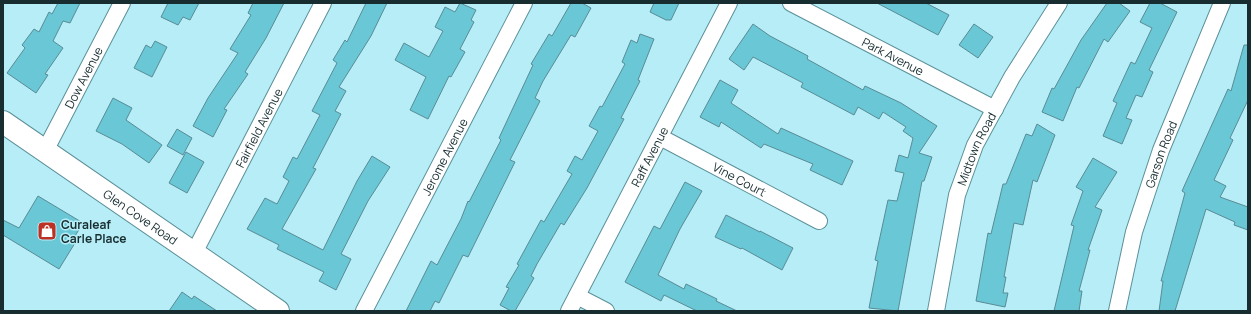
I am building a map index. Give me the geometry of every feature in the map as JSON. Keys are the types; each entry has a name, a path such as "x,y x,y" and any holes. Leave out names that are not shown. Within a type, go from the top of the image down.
{"main road":[{"name":"Glen Cove Road","path":"3,122 278,311"}],"street":[{"name":"Dow Avenue","path":"45,151 122,3"},
{"name":"Fairfield Avenue","path":"194,253 323,3"},
{"name":"Jerome Avenue","path":"364,311 524,3"},
{"name":"Raff Avenue","path":"569,311 730,3"},
{"name":"Park Avenue","path":"790,3 995,109"},
{"name":"Midtown Road","path":"936,311 957,196 975,145 1012,77 1059,3"},
{"name":"Garson Road","path":"1117,311 1134,232 1161,150 1222,3"},
{"name":"Vine Court","path":"660,137 819,221"},
{"path":"577,296 606,311"}],"building":[{"path":"58,3 80,3 70,23 63,21 53,41 63,48 45,74 48,75 36,93 7,73 25,48 22,45 34,29 39,32 49,12 52,14"},
{"path":"168,3 199,3 190,20 183,17 178,25 161,17"},
{"path":"253,3 284,3 266,38 245,72 248,74 224,109 227,110 213,137 193,126 208,98 238,53 230,49 251,15 248,13"},
{"path":"366,3 387,3 371,36 339,87 346,91 335,111 341,114 313,168 316,169 282,229 323,250 357,181 372,156 390,167 368,201 341,254 351,259 336,290 319,281 324,272 277,249 279,245 247,229 265,198 277,204 289,181 283,177 293,157 297,159 320,115 312,111 337,63 333,60 345,40 347,42"},
{"path":"460,3 476,10 471,20 474,22 460,49 465,52 451,77 449,76 428,119 410,110 426,77 395,60 404,43 429,57 443,31 435,27 445,7 455,12"},
{"path":"571,3 582,3 591,8 575,37 571,35 543,81 535,98 540,101 510,160 515,162 468,257 463,255 439,303 435,301 430,311 406,311 431,261 437,265 461,219 468,201 469,202 501,140 499,138 533,65 531,64 549,34 552,36"},
{"path":"654,3 679,3 671,20 666,20 650,12"},
{"path":"877,3 926,3 949,15 938,35"},
{"path":"1107,3 1119,3 1130,11 1108,42 1104,39 1079,88 1077,87 1063,121 1042,112 1052,88 1054,89 1081,40"},
{"path":"1150,3 1160,3 1177,12 1149,70 1153,72 1142,97 1136,95 1126,118 1132,120 1122,144 1103,136 1117,103 1113,101 1131,62 1135,64 1152,28 1140,22"},
{"path":"753,24 770,36 808,56 807,59 863,90 865,86 901,103 937,126 919,153 932,157 924,181 922,181 898,311 869,308 878,261 875,260 888,200 897,201 904,173 895,171 899,155 908,158 913,138 903,131 906,127 883,112 879,119 858,107 854,115 801,87 803,83 753,57 744,70 729,59"},
{"path":"974,24 993,37 978,58 959,45"},
{"path":"640,34 654,39 638,80 640,81 621,118 624,119 587,188 564,225 561,223 537,264 531,276 534,278 515,311 511,311 500,305 509,288 506,287 519,265 517,264 541,220 544,222 572,174 567,171 575,156 582,160 598,131 589,126 600,106 602,107 625,64 622,62 631,40 637,43"},
{"path":"155,41 167,47 152,77 134,68 146,45 151,48"},
{"path":"1244,45 1248,45 1248,100 1230,138 1233,140 1214,180 1226,186 1220,197 1248,207 1248,230 1234,225 1235,222 1206,209 1175,311 1159,311 1163,281 1161,281 1185,193 1182,191 1228,89 1231,91"},
{"path":"720,80 738,90 731,103 778,134 781,128 853,161 842,185 810,170 813,164 764,144 761,148 721,122 719,127 700,117"},
{"path":"113,98 132,108 126,120 162,145 149,163 122,144 96,131"},
{"path":"1037,124 1055,135 1037,182 1033,180 1023,225 1014,223 1004,277 1006,277 1003,293 1008,293 1005,307 976,301 988,233 991,234 1003,184 1006,184 1026,134 1032,136"},
{"path":"177,129 192,138 183,155 167,146"},
{"path":"186,152 204,162 187,193 169,183"},
{"path":"1093,158 1117,172 1095,207 1102,210 1088,250 1090,250 1079,291 1082,291 1079,311 1054,311 1074,226 1071,225 1083,191 1076,187"},
{"path":"685,182 702,191 680,229 658,275 684,289 686,284 717,299 716,301 737,311 697,311 664,295 661,301 625,282 654,226 660,229"},
{"name":"Curaleaf Carle Place","path":"38,196 83,223 72,241 75,243 59,269 3,235 3,220 19,228"},
{"path":"726,215 793,248 782,270 742,248 741,249 715,237"},
{"path":"182,292 192,299 194,296 217,311 169,311"}],"place":[{"name":"Curaleaf Carle Place","path":"47,231"}]}
